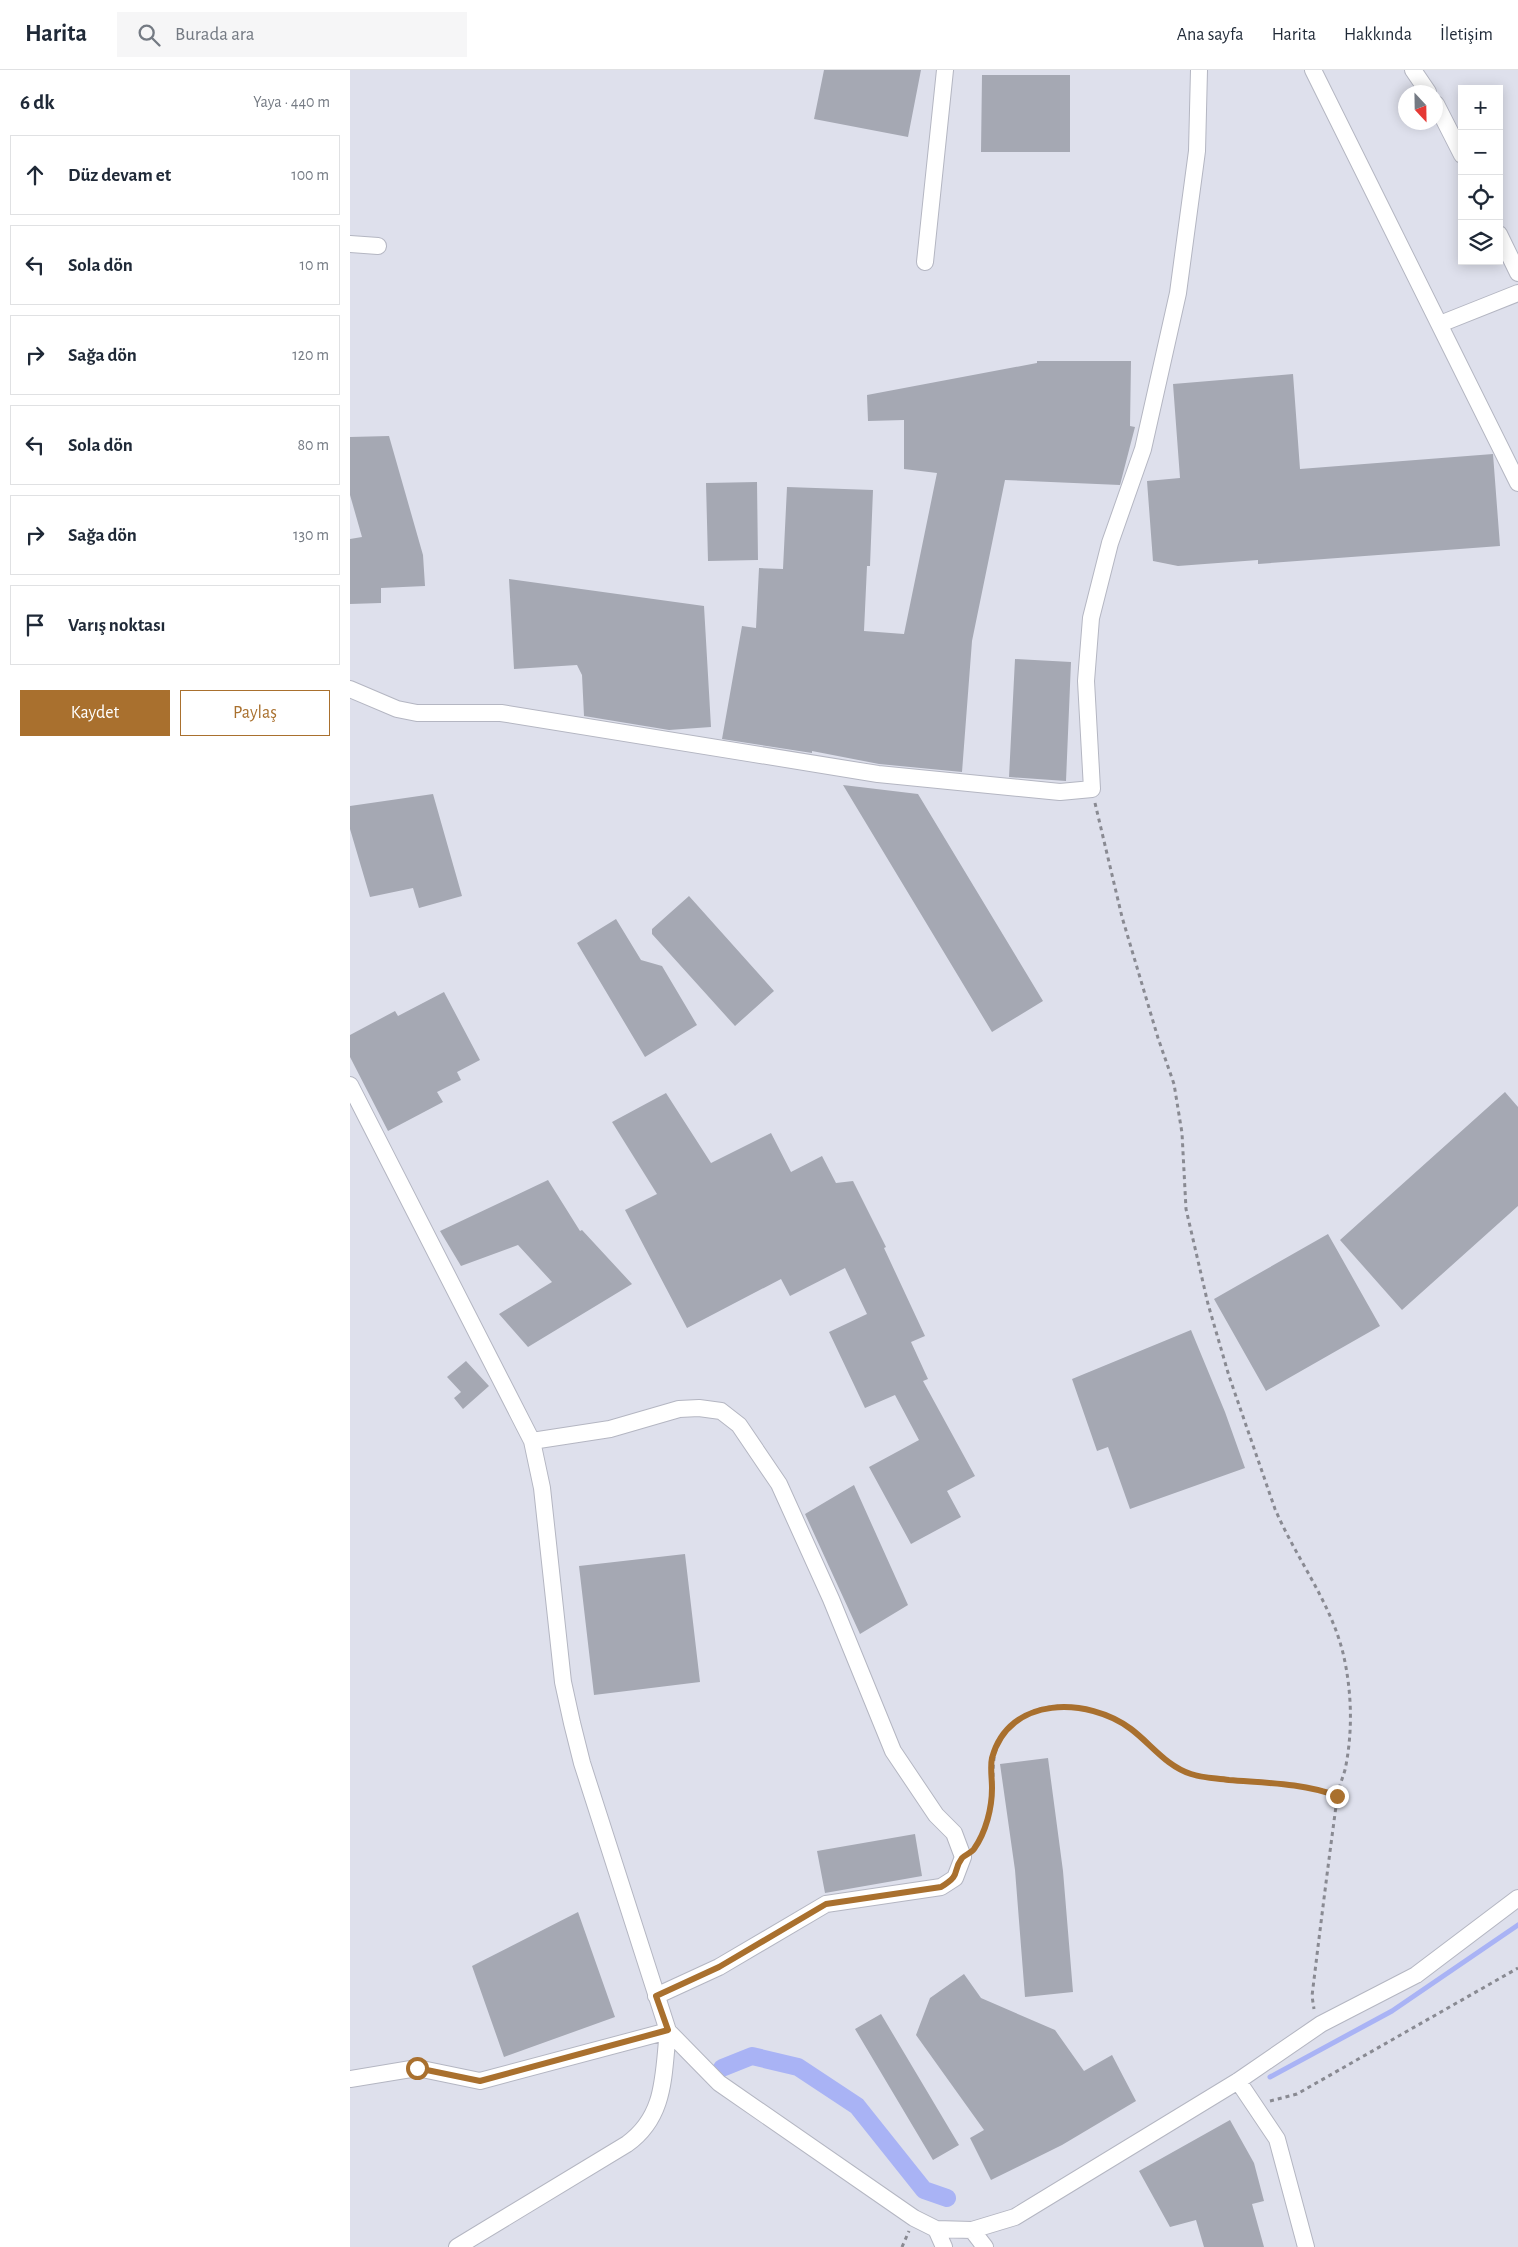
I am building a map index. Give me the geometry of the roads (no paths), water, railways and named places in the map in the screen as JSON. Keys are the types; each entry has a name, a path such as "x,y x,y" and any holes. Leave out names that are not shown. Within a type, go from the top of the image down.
{"street":[{"path":"925,262 945,70"},
{"path":"350,689 396,709 417,713 501,713 878,774 1060,792 1092,789 1086,681 1091,618 1110,543 1143,449 1178,293 1197,151 1199,70"},
{"path":"1313,70 1518,483"},
{"path":"1413,70 1423,85"},
{"path":"1443,118 1458,147"},
{"path":"1503,242 1518,273"},
{"path":"350,244 378,246"},
{"path":"1440,324 1518,293"},
{"path":"350,1085 532,1441 542,1488 563,1682 582,1763 668,2030 719,2083 914,2218 936,2229 972,2230 1015,2217 1238,2081 1321,2024 1416,1975 1518,1898"},
{"path":"532,1441 610,1429 679,1409 699,1408 721,1411 739,1425 779,1484 831,1599 893,1751 936,1814 954,1833 963,1857 955,1878 941,1887 826,1904 719,1967 656,1996"},
{"path":"350,2079 417,2068 480,2081 668,2030"},
{"path":"457,2247 627,2144 643,2131 659,2102 668,2030"},
{"path":"1238,2081 1252,2105 1277,2139 1306,2247"},
{"path":"936,2229 944,2247"},
{"path":"972,2230 985,2247"}],"waterway":[{"path":"1270,2077 1392,2011 1518,1925"},
{"path":"722,2068 752,2056 798,2067 857,2106 924,2190 947,2198"}]}
